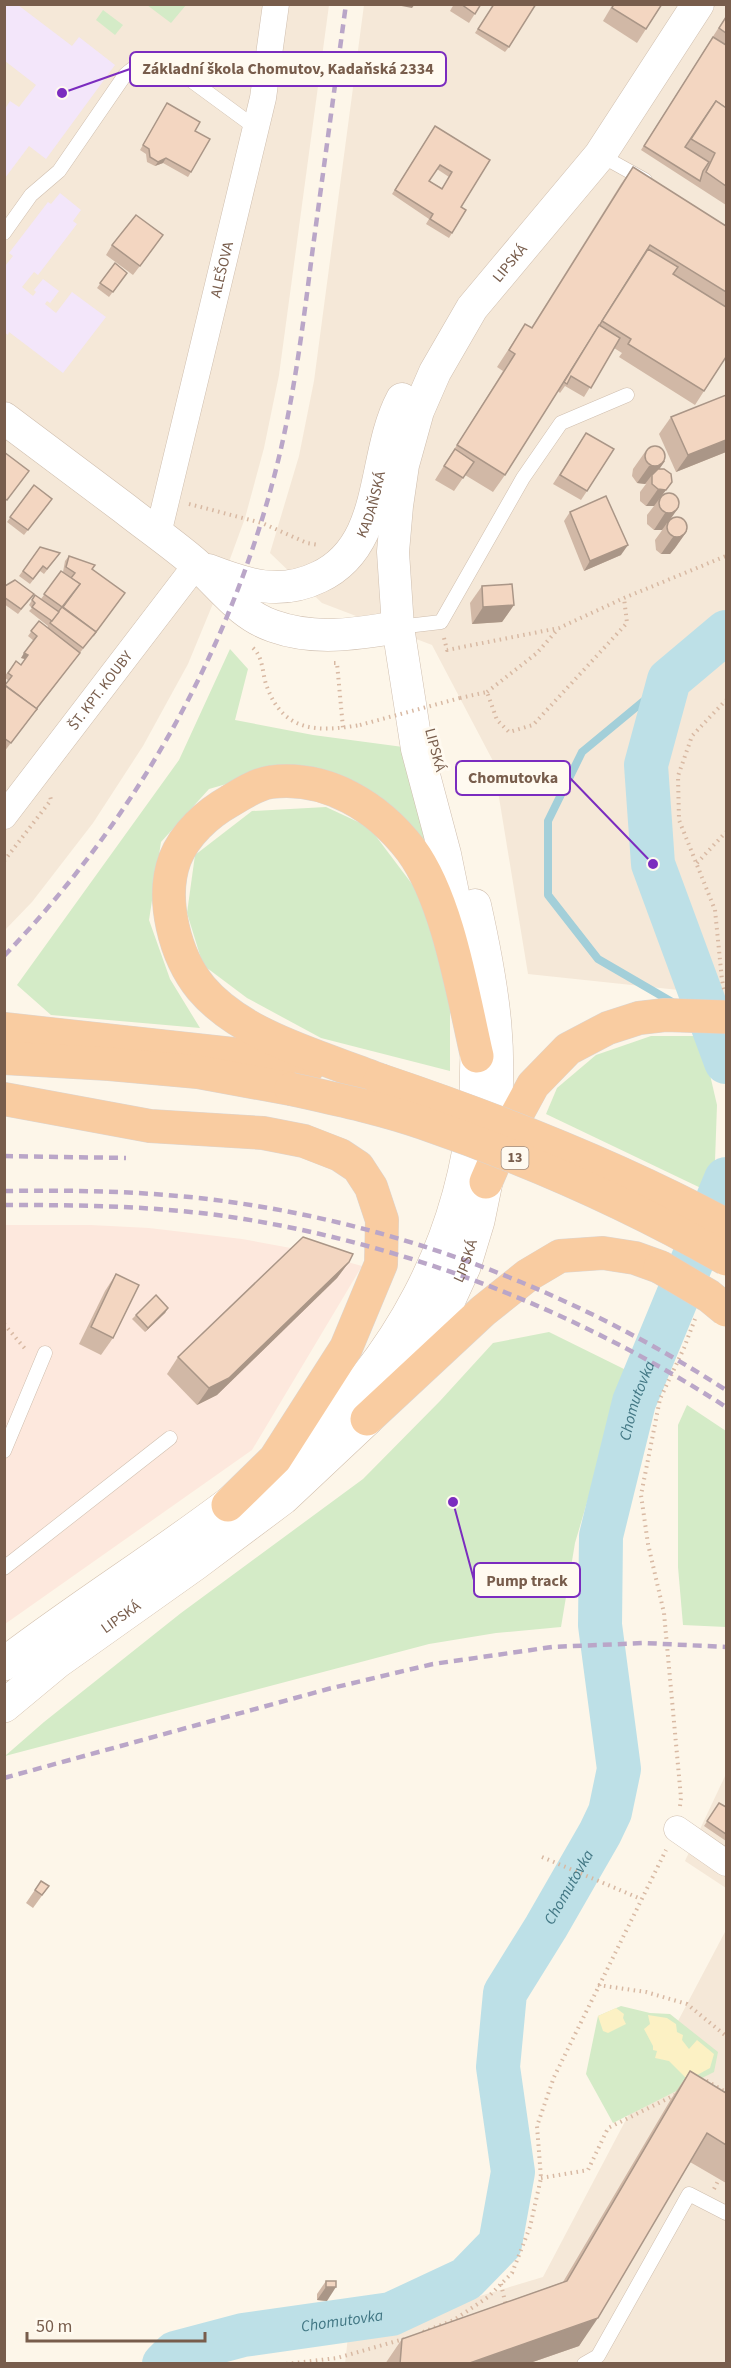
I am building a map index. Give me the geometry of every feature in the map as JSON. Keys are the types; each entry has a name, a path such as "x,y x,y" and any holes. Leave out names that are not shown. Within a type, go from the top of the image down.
{"highway":[{"path":"380,1080 279,1041 233,1018 201,988 183,961 170,923 170,892 175,860 191,834 212,811 269,782 308,782 347,795 382,818 412,851 435,896 456,967 477,1056"},
{"path":"486,1182 508,1131 534,1085 567,1049 608,1028 639,1018 665,1015 726,1017"},
{"name":"13","path":"4,1029 242,1054 380,1080 448,1103 579,1154 682,1201 726,1225"},
{"name":"13","path":"4,1058 198,1072 367,1106 423,1122 554,1172 660,1221 726,1259"},
{"path":"4,1099 150,1126 262,1133 304,1141 339,1155 358,1167 372,1187 382,1220 381,1264 346,1348 275,1459 228,1505"},
{"path":"367,1419 483,1311 528,1275 560,1256 603,1254 635,1258 660,1267 709,1296 711,1313"}],"main road":[{"name":"LIPSKÁ","path":"4,1664 228,1505 298,1450 339,1409 387,1352 417,1303 438,1258 468,1157 475,1105 477,1056"},
{"name":"LIPSKÁ","path":"4,1706 57,1662 283,1498 367,1419 412,1363 443,1312 464,1267 478,1221 486,1182"}],"street":[{"name":"ALEŠOVA","path":"158,534 263,98 276,4"},
{"name":"LIPSKÁ","path":"477,1056 466,957 445,854 417,748 398,627 393,552 403,465 418,411 435,372 472,308 600,154 698,4"},
{"name":"KADAŇSKÁ","path":"196,565 240,582 272,589 306,583 332,571 353,551 364,530 398,406 412,381 472,308"},
{"name":"KADAŇSKÁ","path":"4,418 158,534 196,565 241,609 270,626 304,634 340,636 398,627"},
{"name":"ŠT. KPT. KOUBY","path":"4,816 196,565"},
{"name":"LIPSKÁ","path":"398,627 433,738 481,934 495,1005 499,1067 497,1101 486,1182"},
{"path":"677,1828 726,1863"}],"lane":[{"path":"4,233 32,195 59,171 125,75 135,65 152,61 166,62 256,128"},
{"path":"600,154 658,188"},
{"path":"398,627 441,622 523,478 561,423 627,395"},
{"path":"4,1451 42,1359"},
{"path":"4,1568 170,1438"},
{"path":"584,2364 598,2356 688,2194 726,2213"}],"path":[{"path":"262,523 307,543 325,546"},
{"path":"441,622 447,650 559,628 624,598 726,556"},
{"path":"487,692 497,720 509,732 533,725 627,623 624,598"},
{"path":"250,645 258,653 267,687 280,712 300,726 313,729 343,728 487,692 537,653 559,628"},
{"path":"338,672 343,728"},
{"path":"726,700 692,736 678,776 679,820 716,910 722,980 726,995"},
{"path":"697,863 726,832"},
{"path":"285,2364 337,2358 394,2343 454,2320 488,2297 512,2273 530,2227 541,2178 537,2126 554,2077 677,1828 681,1798 664,1613 648,1544 641,1495 660,1399 684,1348 711,1313"},
{"path":"4,1324 42,1359"},
{"path":"542,1857 597,1878 641,1899"},
{"path":"598,1985 646,1992 687,2004 726,2036"},
{"path":"694,2085 705,2080 726,2092"},
{"path":"541,2178 588,2170 608,2128 683,2091"},
{"path":"501,2284 507,2312"}],"shaded area":[{"path":"5,4 18,5 72,46 79,37 115,65 46,159 29,146 5,178 5,109 10,101 19,107 36,85 5,61"},
{"path":"5,5 329,5 279,375 264,448 245,518 188,664 143,746 93,823 32,902 5,930"},
{"path":"364,5 726,5 726,995 528,974 493,761 432,645 322,603 270,553 299,456 314,381"},
{"path":"60,193 81,210 73,221 77,224 38,275 34,272 22,287 33,296 36,292 34,290 43,279 59,291 50,303 47,301 45,304 56,313 72,292 106,317 63,373 9,332 8,335 4,332 5,266 13,256 9,253 48,202 51,204"},
{"path":"5,1225 149,1228 242,1239 307,1251 362,1266 252,1450 5,1624"},
{"path":"726,1774 726,1888 685,1861"},
{"path":"726,1930 726,2363 345,2364 348,2336 543,2277"}],"green space":[{"path":"147,5 186,5 171,23"},
{"path":"103,10 123,25 115,35 96,20"},
{"path":"230,649 248,669 235,720 313,735 403,747 427,845 289,766 209,789 161,842 149,920 170,979 200,1028 51,1015 17,985 179,760"},
{"path":"326,807 369,827 424,900 450,1003 450,1071 321,1038 247,998 203,965 187,913 195,855 252,811"},
{"path":"651,1036 701,1036 717,1105 715,1161 705,1190 546,1114 557,1088 596,1055"},
{"path":"549,1332 626,1370 575,1543 561,1627 496,1633 429,1644 5,1756 181,1613 363,1479 493,1343"},
{"path":"687,1405 726,1431 726,1627 683,1625 678,1567 678,1425"},
{"path":"621,2006 650,2013 670,2014 718,2052 714,2072 613,2123 586,2074 598,2016"}],"sand":[{"path":"616,2008 624,2014 626,2024 608,2033 603,2031 598,2016"},
{"path":"648,2015 667,2018 676,2024 677,2032 683,2035 682,2040 689,2049 697,2040 714,2054 710,2068 688,2080 669,2061 655,2058 657,2051 653,2050 644,2029 650,2024"}],"building":[{"path":"461,4 481,4 475,14"},
{"path":"494,4 536,4 509,47 478,29"},
{"path":"614,4 662,4 646,29 612,8"},
{"path":"726,17 726,33 719,28"},
{"path":"713,37 726,45 726,108 716,101 685,147 709,162 700,181 644,146"},
{"path":"716,101 726,108 726,186 706,172 715,153 691,139"},
{"path":"167,103 200,122 195,131 210,139 191,172 166,158 158,162 150,157 149,149 143,145"},
{"path":"435,126 490,160 461,207 466,210 452,233 430,219 433,214 395,190","holes":["440,165 452,172 442,189 429,181"]},
{"path":"633,167 726,226 726,292 650,245 505,475 457,445 515,354 509,350 525,324 532,328"},
{"path":"136,215 163,235 140,266 112,245"},
{"path":"648,249 678,267 673,274 726,307 726,357 704,391 628,344 631,339 602,321"},
{"path":"115,263 127,273 113,292 100,283"},
{"path":"599,325 620,338 591,388 571,376 567,384 564,382"},
{"path":"726,395 726,440 688,455 671,417"},
{"path":"586,433 614,449 587,491 560,475"},
{"path":"651,446 659,446 665,452 665,460 659,466 651,466 645,460 645,452"},
{"path":"455,449 474,462 463,478 444,466"},
{"path":"4,452 29,471 7,500 4,498"},
{"path":"658,469 664,469 671,474 672,482 666,490 658,489 652,484 652,475"},
{"path":"34,485 52,499 28,530 10,517"},
{"path":"665,493 673,493 679,499 679,507 673,513 665,513 659,507 659,499"},
{"path":"606,496 628,545 590,561 570,512"},
{"path":"673,517 681,517 687,523 687,531 681,537 673,537 667,531 667,523"},
{"path":"40,547 60,553 47,569 43,566 33,579 23,571"},
{"path":"69,556 95,565 92,569 125,593 96,632 63,607 80,584 71,578 75,573 66,567"},
{"path":"61,571 80,584 62,607 44,594"},
{"path":"15,580 34,594 21,609 4,597 4,585"},
{"path":"512,584 514,605 483,607 482,586"},
{"path":"35,595 59,612 52,621 32,607 35,603 32,600"},
{"path":"62,607 96,632 83,648 50,623"},
{"path":"39,621 80,653 36,709 5,685 12,676 8,673 16,661 21,665 28,655 24,653 37,636 31,631"},
{"path":"4,685 37,709 11,743 4,738"},
{"path":"303,1237 353,1254 349,1262 229,1378 209,1388 178,1357"},
{"path":"116,1274 139,1285 113,1338 91,1327"},
{"path":"156,1295 168,1308 148,1328 136,1315"},
{"path":"719,1803 726,1807 726,1834 707,1821"},
{"path":"41,1881 49,1886 42,1895 35,1890"},
{"path":"690,2071 726,2093 726,2145 707,2133 598,2318 467,2364 400,2364 402,2339 567,2281"},
{"path":"326,2281 336,2281 336,2287 326,2287"}],"waterway":[{"name":"Chomutovka","path":"726,632 669,680 646,765 653,864 726,1062"},
{"path":"669,680 582,752 548,821 548,895 598,959 672,1002"},
{"name":"Chomutovka","path":"164,2364 175,2353 243,2335 391,2314 466,2279 500,2244 513,2172 498,2067 505,1993 600,1833 610,1812 619,1769 600,1625 601,1536 634,1402 726,1179"}],"railway":[{"path":"4,956 51,904 94,850 134,793 170,734 202,672 230,609 254,544 281,448 302,334 346,4"},
{"path":"4,1156 126,1158"},
{"path":"4,1191 102,1192 199,1198 269,1208 407,1241 539,1290 666,1353 726,1390"},
{"path":"4,1205 65,1205 185,1211 308,1231 371,1247 495,1288 555,1314 614,1342 726,1407"},
{"path":"4,1778 328,1689 433,1664 552,1647 644,1643 726,1647"}],"place":[{"name":"Základní škola Chomutov, Kadaňská 2334","path":"62,93"},
{"name":"Chomutovka","path":"653,864"},
{"name":"Pump track","path":"453,1502"}]}
